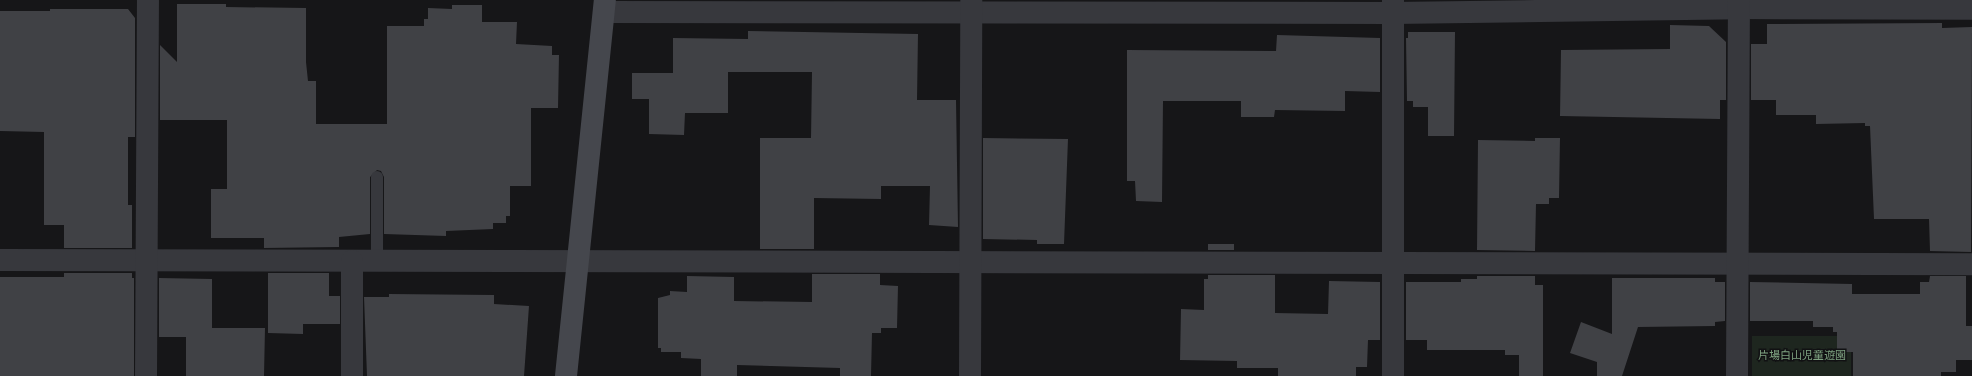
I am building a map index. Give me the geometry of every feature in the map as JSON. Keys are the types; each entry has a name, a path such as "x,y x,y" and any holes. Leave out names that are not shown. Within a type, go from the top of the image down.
{"street":[{"path":"146,376 145,259 148,0"},
{"path":"1738,376 1739,4"},
{"path":"566,376 579,262 604,6 1393,6 1739,4 1972,9"},
{"path":"970,376 971,6"},
{"path":"1393,6 1393,376"},
{"path":"0,260 145,259 579,262 1972,264"},
{"path":"352,261 352,376"}],"lane":[{"path":"377,177 377,261"}],"green space":[{"name":"片場白山児童遊園","path":"1752,336 1851,336 1851,376 1752,376"}],"building":[{"path":"177,4 226,4 226,7 306,8 306,62 308,81 316,81 316,124 387,124 387,26 424,26 424,19 428,19 428,8 452,9 452,5 482,5 482,22 517,22 516,44 552,46 552,55 559,55 558,108 531,108 531,186 510,186 510,216 506,216 506,223 493,223 493,229 446,231 446,236 384,234 384,177 381,171 377,170 370,177 370,234 339,237 339,247 264,248 264,238 211,238 211,189 227,189 227,120 160,120 160,45 177,62"},
{"path":"50,9 128,9 135,18 135,137 128,137 128,205 132,205 132,248 64,248 64,225 44,225 44,132 0,131 0,11 50,11"},
{"path":"1942,23 1942,28 1972,27 1971,252 1930,251 1929,219 1874,219 1870,126 1865,126 1865,123 1816,124 1816,115 1776,115 1776,100 1751,100 1751,44 1767,44 1767,24"},
{"path":"1670,25 1709,26 1726,42 1726,100 1720,100 1720,119 1560,116 1561,50 1670,49"},
{"path":"748,31 918,34 917,100 956,100 958,227 929,225 930,186 881,186 881,199 814,198 814,249 760,249 760,138 811,138 812,72 728,72 728,113 685,113 684,135 649,134 649,99 632,99 632,73 673,73 673,38 748,39"},
{"path":"1408,32 1455,32 1454,136 1428,136 1428,107 1413,107 1413,101 1407,101 1406,38 1408,38"},
{"path":"1277,35 1380,38 1380,92 1345,91 1345,111 1275,110 1274,117 1241,117 1241,101 1163,101 1162,202 1136,201 1135,181 1127,181 1127,50 1276,51"},
{"path":"983,138 1068,139 1064,244 1037,244 1037,240 983,239"},
{"path":"1535,138 1560,138 1559,198 1549,198 1549,204 1536,204 1535,251 1477,250 1478,140 1535,141"},
{"path":"1208,244 1234,244 1234,250 1208,250"},
{"path":"64,273 132,273 132,278 134,278 134,376 0,376 0,277 64,277"},
{"path":"268,273 329,273 329,296 340,296 340,324 303,324 303,334 268,333"},
{"path":"812,274 880,274 880,285 898,286 897,328 881,328 881,333 872,333 871,376 840,376 840,368 737,365 737,376 701,376 701,359 681,358 681,352 661,352 661,348 658,348 658,298 670,295 670,291 687,292 687,276 734,277 734,301 812,302"},
{"path":"1208,275 1275,275 1275,313 1328,314 1329,281 1380,282 1380,340 1368,340 1367,367 1356,367 1356,376 1278,376 1278,368 1237,368 1237,361 1180,360 1181,309 1204,310 1204,279 1208,279"},
{"path":"1477,276 1535,276 1535,285 1543,285 1543,376 1519,376 1519,355 1505,355 1505,350 1427,350 1427,340 1406,340 1406,282 1461,282 1461,279 1477,279"},
{"path":"1930,276 1966,276 1966,326 1972,326 1972,360 1956,360 1956,372 1941,372 1941,376 1853,376 1853,352 1837,352 1837,332 1833,332 1833,327 1813,327 1813,321 1750,321 1750,282 1852,284 1852,294 1920,294 1920,282 1929,282"},
{"path":"159,278 212,279 212,328 265,328 264,376 186,376 186,337 159,337"},
{"path":"1612,278 1715,278 1715,282 1725,282 1725,321 1715,322 1715,326 1638,327 1622,376 1597,376 1597,362 1570,353 1581,322 1612,334"},
{"path":"389,294 494,295 494,304 529,306 524,376 367,376 364,297 389,297"}]}
